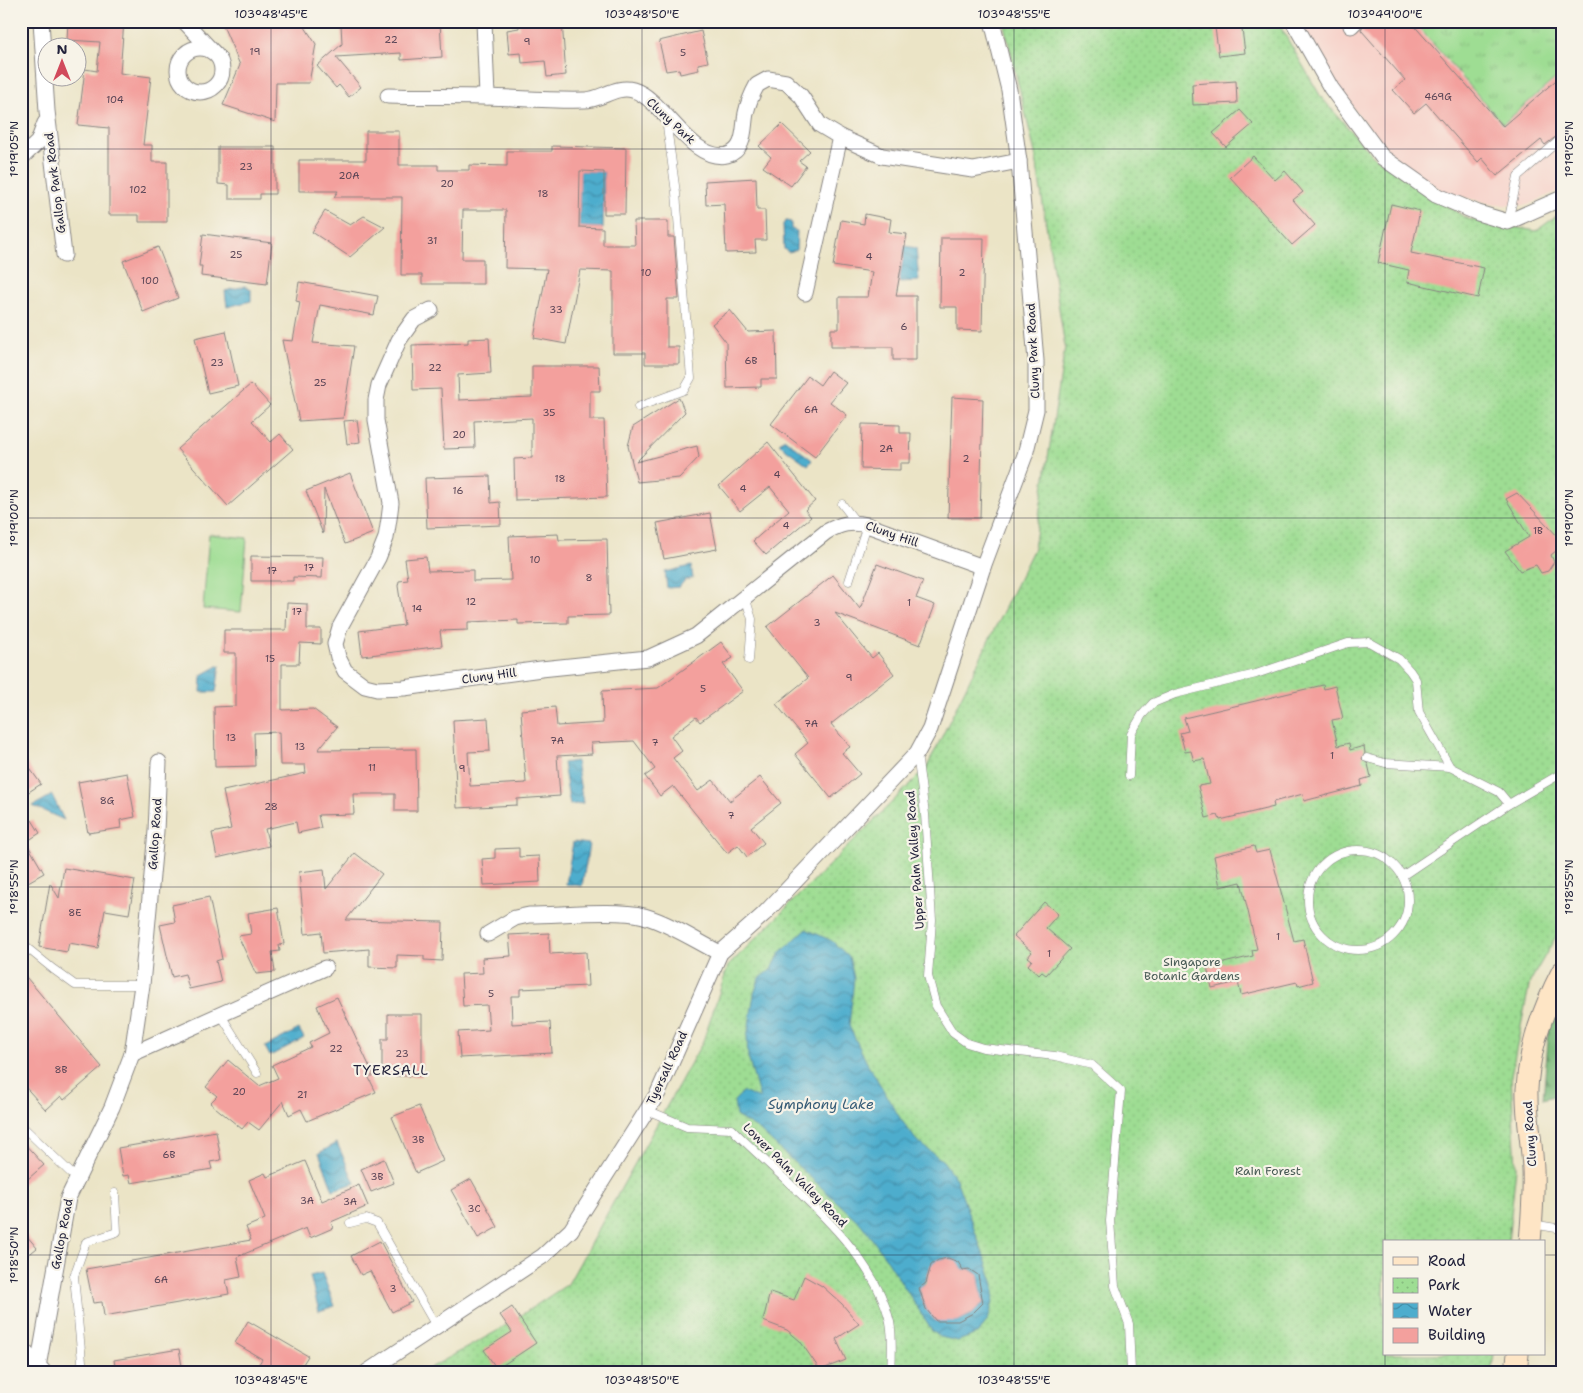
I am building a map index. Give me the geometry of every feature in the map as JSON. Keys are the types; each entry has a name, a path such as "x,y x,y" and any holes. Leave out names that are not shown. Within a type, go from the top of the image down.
{"street":[{"name":"Gallop Park Road","path":"41,21 47,111 64,255"},
{"path":"183,21 218,58 222,72 214,87 207,91 197,92 189,89 181,82 178,72 188,33 183,21"},
{"path":"484,21 487,97"},
{"name":"Cluny Park Road","path":"917,753 930,729 983,567 1025,455 1036,410 1036,361 1019,161 1009,90 992,21"},
{"path":"1293,21 1331,88 1382,157 1436,195 1478,213 1508,222 1562,198"},
{"path":"181,57 196,48 213,52"},
{"name":"Cluny Park","path":"388,96 588,100 621,89 633,90 652,101 694,144 708,152 727,155 736,150 743,138 746,114 757,85 768,79 775,79 786,82 801,96 820,125 882,156 973,170 1019,161"},
{"name":"Gallop Park Road","path":"21,158 38,142 42,134 47,111"},
{"path":"805,293 840,136"},
{"name":"Cluny Hill","path":"431,310 414,319 398,340 379,385 376,400 376,420 391,503 390,519 386,538 378,558 336,635 338,657 345,671 365,686 378,689 404,688 541,669 648,658 671,650 696,636 836,526 861,524 983,567"},
{"name":"Tyersall Road","path":"367,1372 543,1256 572,1230 658,1093 720,954 764,914 917,753"},
{"name":"Gallop Road","path":"41,1369 68,1198 112,1107 132,1054 142,985 156,831 159,762"},
{"path":"488,934 515,918 529,915 623,914 658,920 720,954"},
{"path":"132,1054 325,968"},
{"name":"Cluny Road","path":"1531,1233 1533,1168 1527,1115 1527,1087 1542,1015 1562,972"},
{"name":"Gallop Road","path":"21,1348 41,1369"},
{"path":"1516,1372 1518,1356"}],"lane":[{"path":"638,407 684,390 691,378 692,364 676,193 666,115"},
{"path":"1508,222 1518,176 1562,138"},
{"path":"842,504 861,524 848,582"},
{"path":"745,597 752,619 749,660"},
{"path":"1129,776 1131,734 1142,715 1153,703 1175,694 1256,674 1348,643 1369,642 1399,659 1416,680 1419,712 1450,766"},
{"name":"Upper Palm Valley Road","path":"917,753 925,814 932,920 928,976 936,1006 953,1032 967,1043 983,1048 1055,1056 1092,1065 1121,1091 1110,1221 1115,1286 1129,1324 1130,1372"},
{"path":"1367,758 1385,763 1450,766 1499,792 1508,804"},
{"path":"1402,876 1508,804 1562,773"},
{"path":"1358,850 1376,854 1391,863 1402,876 1408,897 1405,920 1391,938 1372,948 1351,950 1335,945 1322,935 1312,921 1308,907 1309,892 1313,878 1321,867 1332,858 1344,852 1358,850"},
{"path":"21,943 52,969 75,984 142,985"},
{"path":"221,1015 257,1073"},
{"name":"Lower Palm Valley Road","path":"647,1110 687,1127 732,1129 821,1214 850,1247 873,1279 890,1322 893,1349 891,1372"},
{"path":"21,1125 77,1179"},
{"path":"83,1372 74,1276 86,1242 117,1232 115,1193"},
{"path":"350,1223 366,1220 377,1223 436,1326"},
{"path":"1531,1233 1562,1229"}],"shaded area":[{"path":"1300,21 1562,21 1562,189 1528,205 1496,205 1445,193 1389,152 1342,94"}],"green space":[{"name":"Singapore Botanic Gardens","path":"1003,21 1277,21 1321,97 1373,156 1467,219 1536,231 1562,212 1562,926 1530,982 1511,1075 1516,1168 1508,1240 1383,1240 1383,1356 1494,1356 1491,1372 423,1372 497,1331 568,1284 703,1041 728,966 927,767 1034,548 1065,347 1035,153"},
{"path":"1413,21 1562,21 1562,73 1503,124"},
{"path":"209,534 247,538 241,612 203,609"},
{"path":"1562,992 1562,1094 1543,1099 1549,1030"}],"water":[{"path":"580,171 604,172 603,228 579,227"},
{"path":"786,221 791,222 791,229 797,231 796,250 788,252 784,249 783,224"},
{"path":"905,246 916,248 919,281 899,282"},
{"path":"245,286 251,289 251,301 227,307 225,291"},
{"path":"784,438 812,460 808,465 779,444"},
{"path":"691,566 693,578 685,580 679,587 667,588 665,572"},
{"path":"220,665 216,692 201,692 202,675"},
{"path":"576,761 583,803 570,805 563,763"},
{"path":"52,795 64,820 33,806"},
{"path":"573,842 589,844 582,886 566,884"},
{"name":"Symphony Lake","path":"806,929 832,941 849,957 854,978 849,1026 866,1061 900,1118 916,1140 943,1161 956,1179 994,1284 994,1297 989,1317 979,1333 958,1341 940,1337 932,1331 886,1258 861,1224 759,1130 736,1116 734,1101 743,1092 760,1099 748,1057 747,1038 754,994 759,979 772,969 780,953","holes":["949,1258 963,1270 969,1269 978,1275 983,1303 973,1313 958,1321 926,1309 919,1289 932,1266 941,1260"]},
{"path":"299,1029 304,1038 270,1056 265,1047"},
{"path":"337,1143 355,1183 333,1190 319,1153"},
{"path":"322,1273 335,1306 319,1311 310,1276"}],"building":[{"path":"68,21 124,21 120,73 151,77 143,145 152,145 152,162 167,162 167,222 139,222 139,215 109,215 109,128 78,125 83,88 88,88 88,70 97,71 100,42 88,41 88,38 67,38"},
{"path":"221,21 301,21 316,44 309,83 276,83 275,122 223,105 240,65"},
{"path":"367,21 440,21 442,57 401,60 401,53 336,57 361,87 349,97 339,85 336,88 317,66 342,44 341,24 368,23"},
{"path":"518,21 562,21 566,75 547,77 545,61 522,63 521,53 509,54 507,30 519,28"},
{"path":"1214,21 1241,21 1245,53 1219,56"},
{"path":"1365,21 1410,21 1503,126 1562,75 1562,132 1545,145 1541,140 1497,176 1482,158 1478,162 1426,103 1414,113 1393,90 1405,80 1361,30"},
{"path":"701,31 708,62 698,64 699,70 680,74 679,69 666,71 659,41"},
{"path":"1236,81 1237,103 1193,105 1192,84"},
{"path":"1240,110 1253,124 1226,147 1213,133"},
{"path":"782,124 810,151 799,161 806,166 791,186 763,167 771,157 759,146"},
{"path":"366,131 399,131 399,165 438,165 438,170 469,170 469,165 507,166 507,151 552,151 552,146 626,148 625,214 604,214 604,172 580,171 579,227 603,228 603,245 635,245 634,221 668,221 668,237 674,237 679,299 667,299 667,347 679,347 679,364 645,364 645,353 613,353 613,271 580,270 566,344 534,338 547,269 505,268 506,210 463,210 462,259 483,259 483,284 422,284 422,275 401,275 402,197 334,197 338,191 299,191 299,160 366,160"},
{"path":"218,147 275,147 275,194 260,194 260,199 229,199 229,185 218,184"},
{"path":"1253,156 1275,180 1285,171 1303,192 1293,200 1315,225 1292,245 1230,177"},
{"path":"756,178 757,210 765,210 766,240 755,240 756,252 726,253 724,204 706,205 705,181"},
{"path":"1391,204 1420,211 1411,253 1484,268 1478,298 1407,282 1409,270 1378,263"},
{"path":"325,211 350,225 364,216 385,227 350,257 312,232"},
{"path":"865,214 891,219 889,232 907,234 896,296 916,296 916,360 893,360 893,347 831,347 831,329 839,329 839,297 868,297 872,272 833,266 841,220 864,224"},
{"path":"203,234 272,243 267,284 201,276 202,266 199,266"},
{"path":"941,238 984,238 982,331 957,330 957,307 940,307"},
{"path":"158,247 178,298 143,312 123,261"},
{"path":"299,282 378,296 374,315 320,305 313,343 354,346 343,418 299,421 282,340 293,341 300,302 296,301"},
{"path":"730,310 748,332 776,331 777,379 761,379 761,387 727,388 726,342 712,324"},
{"path":"226,331 238,386 208,393 195,338"},
{"path":"489,338 491,373 458,375 459,400 532,397 532,366 599,366 600,391 590,391 590,420 604,420 607,497 515,500 514,459 532,458 532,418 474,421 475,448 444,449 441,389 413,390 412,345 468,343 468,339"},
{"path":"830,371 846,383 830,402 847,415 815,457 771,424 808,376 820,385"},
{"path":"251,384 270,405 252,421 271,442 280,434 293,449 228,506 177,449"},
{"path":"952,397 983,399 980,518 948,518"},
{"path":"679,398 685,412 636,462 697,446 699,457 679,478 637,482 628,446 633,427"},
{"path":"357,420 360,442 347,444 344,421"},
{"path":"862,424 900,425 900,433 911,433 910,463 900,463 900,470 861,469"},
{"path":"768,442 815,501 805,510 811,517 766,555 753,541 789,510 770,487 740,511 719,486"},
{"path":"350,473 373,533 345,544 324,489 323,534 306,491"},
{"path":"490,476 491,503 500,502 501,525 427,528 425,478"},
{"path":"1517,493 1562,541 1562,546 1551,555 1554,562 1548,571 1541,573 1536,565 1520,571 1505,551 1529,537 1506,499"},
{"path":"710,513 717,549 664,559 657,523"},
{"path":"558,534 559,540 607,539 609,615 568,616 568,623 518,624 518,620 468,622 468,630 440,631 442,646 362,656 359,631 404,625 398,586 399,581 408,580 405,559 426,557 428,571 473,570 473,581 511,580 509,536"},
{"path":"251,556 323,557 322,578 293,577 293,581 251,581"},
{"path":"877,564 923,581 916,598 935,605 920,645 835,613 872,658 878,653 894,674 831,724 850,747 842,753 860,774 831,798 795,754 808,743 776,704 808,678 767,627 833,575 860,609"},
{"path":"287,603 307,604 307,629 321,629 321,644 300,643 299,664 282,664 282,710 313,709 337,727 318,750 416,749 417,811 395,811 395,794 353,794 354,814 318,815 321,828 298,833 296,822 265,829 269,846 217,858 212,833 231,829 223,791 306,773 305,765 280,765 279,732 254,733 255,766 215,767 214,707 236,706 236,653 224,653 224,630 286,630"},
{"path":"721,642 733,658 723,664 743,691 700,722 696,717 671,736 682,751 673,758 698,791 713,780 730,801 760,777 781,803 751,827 764,843 747,857 738,845 727,853 673,786 660,796 645,776 655,769 634,741 591,743 592,754 557,756 560,796 517,799 517,805 457,808 453,720 488,718 490,751 468,752 470,786 526,783 521,710 555,707 557,726 603,723 602,691 658,688"},
{"path":"1323,685 1324,689 1335,686 1343,718 1332,720 1338,746 1349,743 1350,750 1364,746 1365,753 1362,759 1368,764 1371,777 1361,780 1362,786 1304,801 1303,794 1273,802 1274,807 1220,820 1218,815 1206,818 1198,786 1210,784 1204,759 1194,761 1191,751 1185,752 1180,733 1188,731 1184,718"},
{"path":"21,756 41,784 21,797"},
{"path":"127,773 135,817 120,820 121,828 88,833 78,782"},
{"path":"32,820 40,833 26,842 44,873 21,886 21,826"},
{"path":"1254,846 1256,853 1270,850 1294,941 1303,939 1313,982 1298,986 1297,982 1241,995 1238,982 1212,988 1207,967 1253,956 1252,950 1257,949 1241,882 1220,887 1214,856"},
{"path":"519,848 519,857 539,856 540,882 484,885 482,859 495,858 495,849"},
{"path":"355,853 382,874 346,920 443,922 442,961 424,960 424,956 397,955 397,968 369,967 369,949 323,953 321,932 305,934 299,872 324,869 326,889"},
{"path":"64,868 135,880 129,914 105,910 98,948 69,943 67,952 39,947 50,883 59,898"},
{"path":"209,897 222,959 216,961 221,982 189,989 185,974 172,977 160,925 175,922 172,905"},
{"path":"1044,902 1058,914 1046,928 1070,949 1046,975 1042,972 1039,975 1028,965 1032,960 1028,957 1032,952 1014,936"},
{"path":"278,908 284,944 279,945 280,951 272,952 275,972 256,974 238,936 251,934 248,913"},
{"path":"549,933 550,954 586,952 588,986 520,989 520,996 511,996 512,1024 550,1022 552,1053 460,1058 458,1032 489,1030 487,1005 463,1006 461,974 483,973 482,958 511,956 509,935"},
{"path":"21,971 102,1067 64,1100 61,1096 46,1110 21,1082"},
{"path":"337,997 374,1076 368,1076 376,1092 307,1121 301,1109 289,1115 283,1101 259,1130 248,1122 242,1129 210,1103 217,1096 206,1087 228,1060 259,1086 278,1078 272,1065 311,1047 309,1043 329,1033 317,1006"},
{"path":"388,1014 422,1014 422,1076 382,1076 382,1039 388,1039"},
{"path":"419,1106 443,1161 416,1173 392,1117"},
{"path":"216,1131 221,1160 210,1162 212,1169 131,1183 129,1175 123,1176 118,1148"},
{"path":"21,1140 44,1165 21,1185"},
{"path":"384,1159 394,1183 371,1192 361,1169"},
{"path":"305,1161 322,1201 359,1185 368,1206 331,1222 333,1228 310,1238 306,1228 237,1257 241,1277 226,1280 229,1294 104,1316 102,1302 93,1303 86,1269 251,1240 246,1227 265,1219 249,1180 265,1173 267,1177"},
{"path":"471,1179 498,1227 478,1238 451,1190"},
{"path":"21,1229 37,1248 21,1261"},
{"path":"380,1241 412,1302 392,1312 370,1271 361,1275 351,1256"},
{"path":"948,1258 958,1262 963,1270 969,1269 978,1275 983,1303 973,1313 958,1321 936,1321 926,1309 919,1288 926,1283 931,1265 938,1260"},
{"path":"804,1276 822,1286 842,1304 859,1324 836,1339 846,1360 820,1370 800,1341 787,1330 763,1321 770,1292 794,1300"},
{"path":"512,1307 536,1343 497,1369 484,1350 512,1332 500,1315"},
{"path":"248,1321 308,1356 298,1372 254,1372 262,1359 235,1343"},
{"path":"179,1349 183,1372 116,1372 114,1360"}],"district":[{"name":"TYERSALL","path":"391,1070"}],"park label":[{"name":"Rain Forest","path":"1268,1171"}]}
